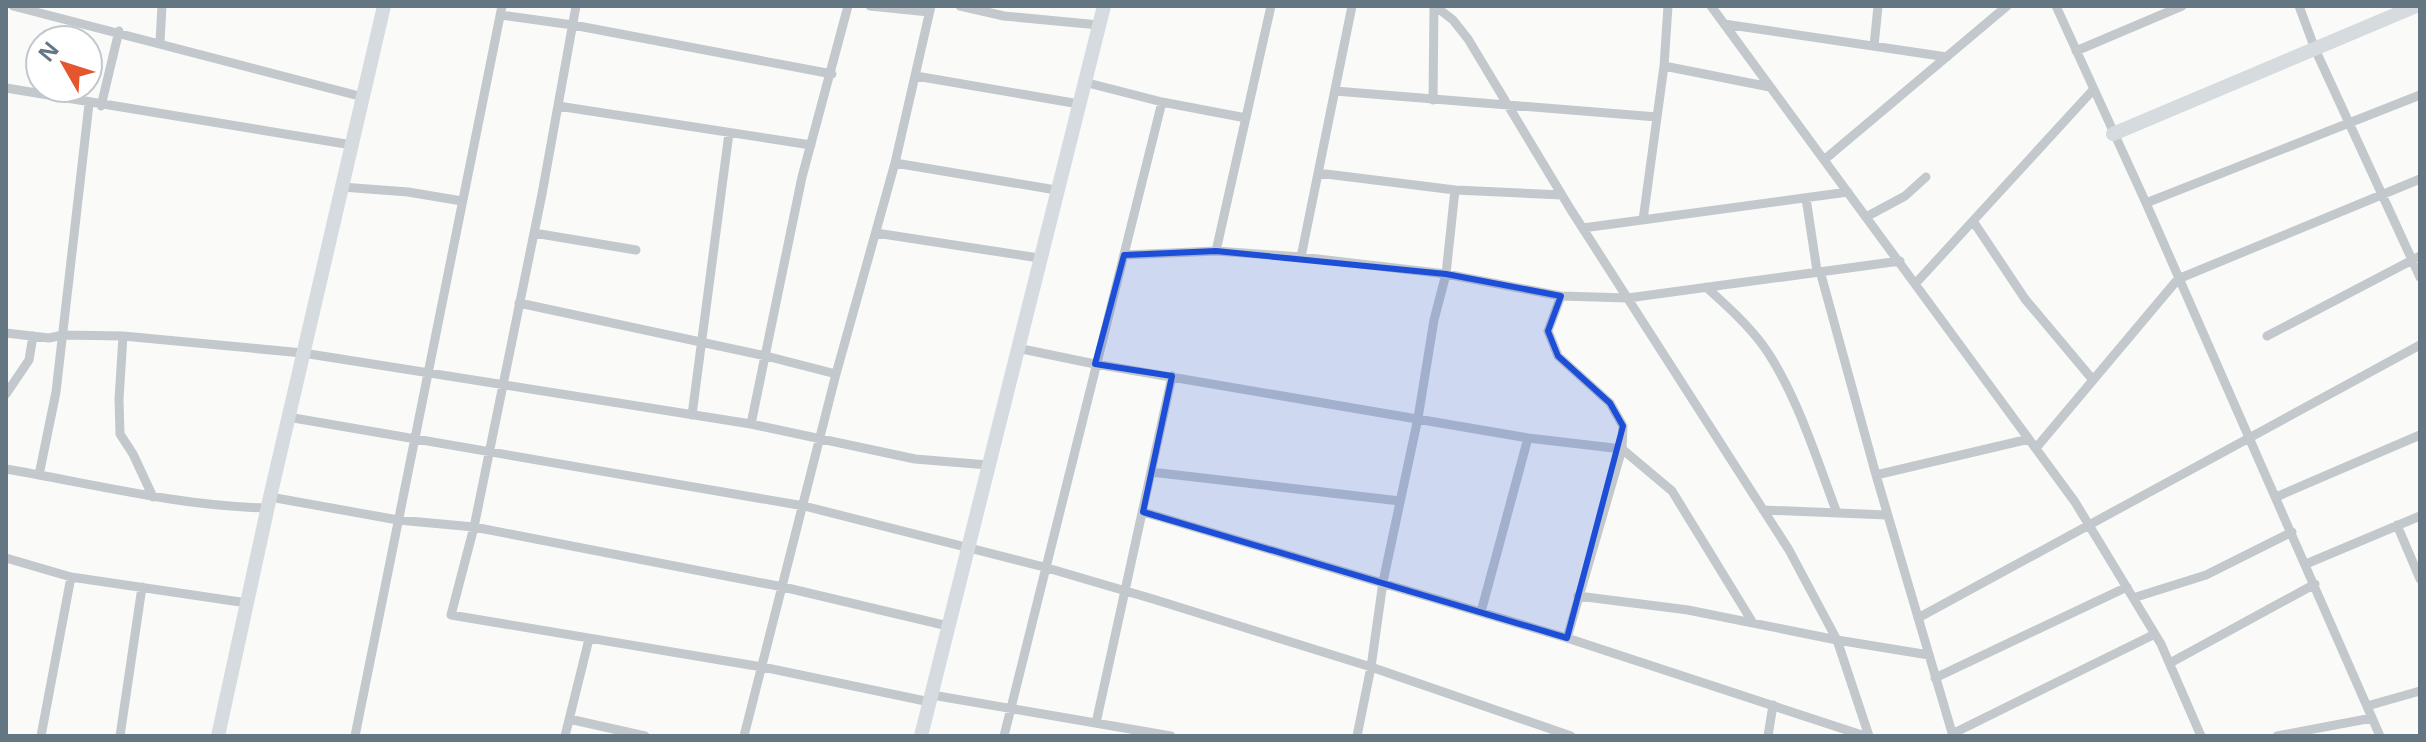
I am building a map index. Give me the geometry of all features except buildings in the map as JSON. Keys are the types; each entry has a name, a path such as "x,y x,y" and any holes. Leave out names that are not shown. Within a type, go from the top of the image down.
{"street":[{"path":"13,6 119,31 363,97"},
{"path":"160,42 162,6"},
{"path":"218,736 268,503 384,6"},
{"path":"576,6 474,527 451,615 1171,736"},
{"path":"751,424 811,145 848,6"},
{"path":"744,736 836,374 895,163 930,9 870,6"},
{"path":"960,6 1004,16 1099,25"},
{"path":"921,736 1104,6"},
{"path":"1216,251 1271,6"},
{"path":"1301,257 1352,6"},
{"path":"1433,100 1434,6"},
{"path":"1434,6 1453,20 1468,39 1562,195 1789,550 1837,640 1867,736"},
{"path":"1643,220 1664,66 1668,6"},
{"path":"1711,6 1900,261 2089,525 2155,634 2201,736"},
{"path":"1874,46 1878,6"},
{"path":"1824,160 2007,6"},
{"path":"2056,6 2380,736"},
{"path":"2076,51 2182,6"},
{"path":"2299,6 2315,49 2383,196 2416,258 2420,277"},
{"path":"2113,134 2416,6"},
{"path":"355,736 502,11 832,74"},
{"path":"1724,24 1947,57"},
{"path":"101,106 119,31"},
{"path":"1664,66 1770,87"},
{"path":"916,76 1079,104"},
{"path":"1084,82 1162,102 1246,118"},
{"path":"1916,283 2093,90"},
{"path":"1335,91 1657,117"},
{"path":"2146,203 2420,95"},
{"path":"1004,736 1162,102"},
{"path":"39,475 56,392 89,104 352,145"},
{"path":"558,106 811,145"},
{"path":"692,415 729,133"},
{"path":"895,163 1056,190"},
{"path":"1318,173 1455,190 1562,195"},
{"path":"1866,217 1905,196 1926,177"},
{"path":"2036,448 2178,279 2420,179"},
{"path":"342,187 408,192 462,201"},
{"path":"1357,736 1383,582 1418,418 1434,320 1446,274 1455,190"},
{"path":"1583,228 1848,192"},
{"path":"1806,198 1818,271 1952,735 2155,634"},
{"path":"1973,221 2025,299 2093,380"},
{"path":"534,233 636,250"},
{"path":"876,233 1039,258"},
{"path":"1124,255 1216,251 1301,257 1446,274 1561,296 1628,298 1900,261"},
{"path":"2267,336 2416,258"},
{"path":"1706,287 1750,329 1765,348 1800,416 1837,513"},
{"path":"1561,296 1548,331 1558,356 1610,403 1623,426 1622,449 1567,638"},
{"path":"519,303 836,374"},
{"path":"6,333 49,338 63,335 123,336 303,353 751,424 915,459 988,465"},
{"path":"6,394 29,360 33,336"},
{"path":"123,336 120,434 153,497"},
{"path":"1918,618 2420,345"},
{"path":"1017,348 1528,438 1622,449 1672,491 1753,623"},
{"path":"1096,723 1172,376"},
{"path":"288,417 804,506 1126,591 1371,667 1571,736"},
{"path":"2276,497 2420,435"},
{"path":"1481,612 1528,438"},
{"path":"1876,475 2029,439"},
{"path":"6,469 153,497 227,507 268,503 474,527 783,587 948,626"},
{"path":"1151,472 1400,501"},
{"path":"1763,510 1887,515"},
{"path":"1143,512 1567,638 1867,736"},
{"path":"2306,564 2420,516"},
{"path":"2397,525 2420,579"},
{"path":"2133,598 2206,575 2292,532"},
{"path":"6,558 71,577 247,603"},
{"path":"41,736 71,577"},
{"path":"2170,663 2315,584"},
{"path":"120,736 142,587"},
{"path":"1935,678 2127,587"},
{"path":"1578,596 1688,610 1929,655"},
{"path":"565,736 589,639"},
{"path":"2367,706 2420,691"},
{"path":"1768,736 1773,705"},
{"path":"2277,736 2372,718"},
{"path":"569,719 645,736"}],"highlighted area":[{"path":"1216,251 1446,274 1561,296 1548,331 1558,356 1610,403 1623,426 1567,638 1143,512 1172,376 1095,364 1124,255"}]}
